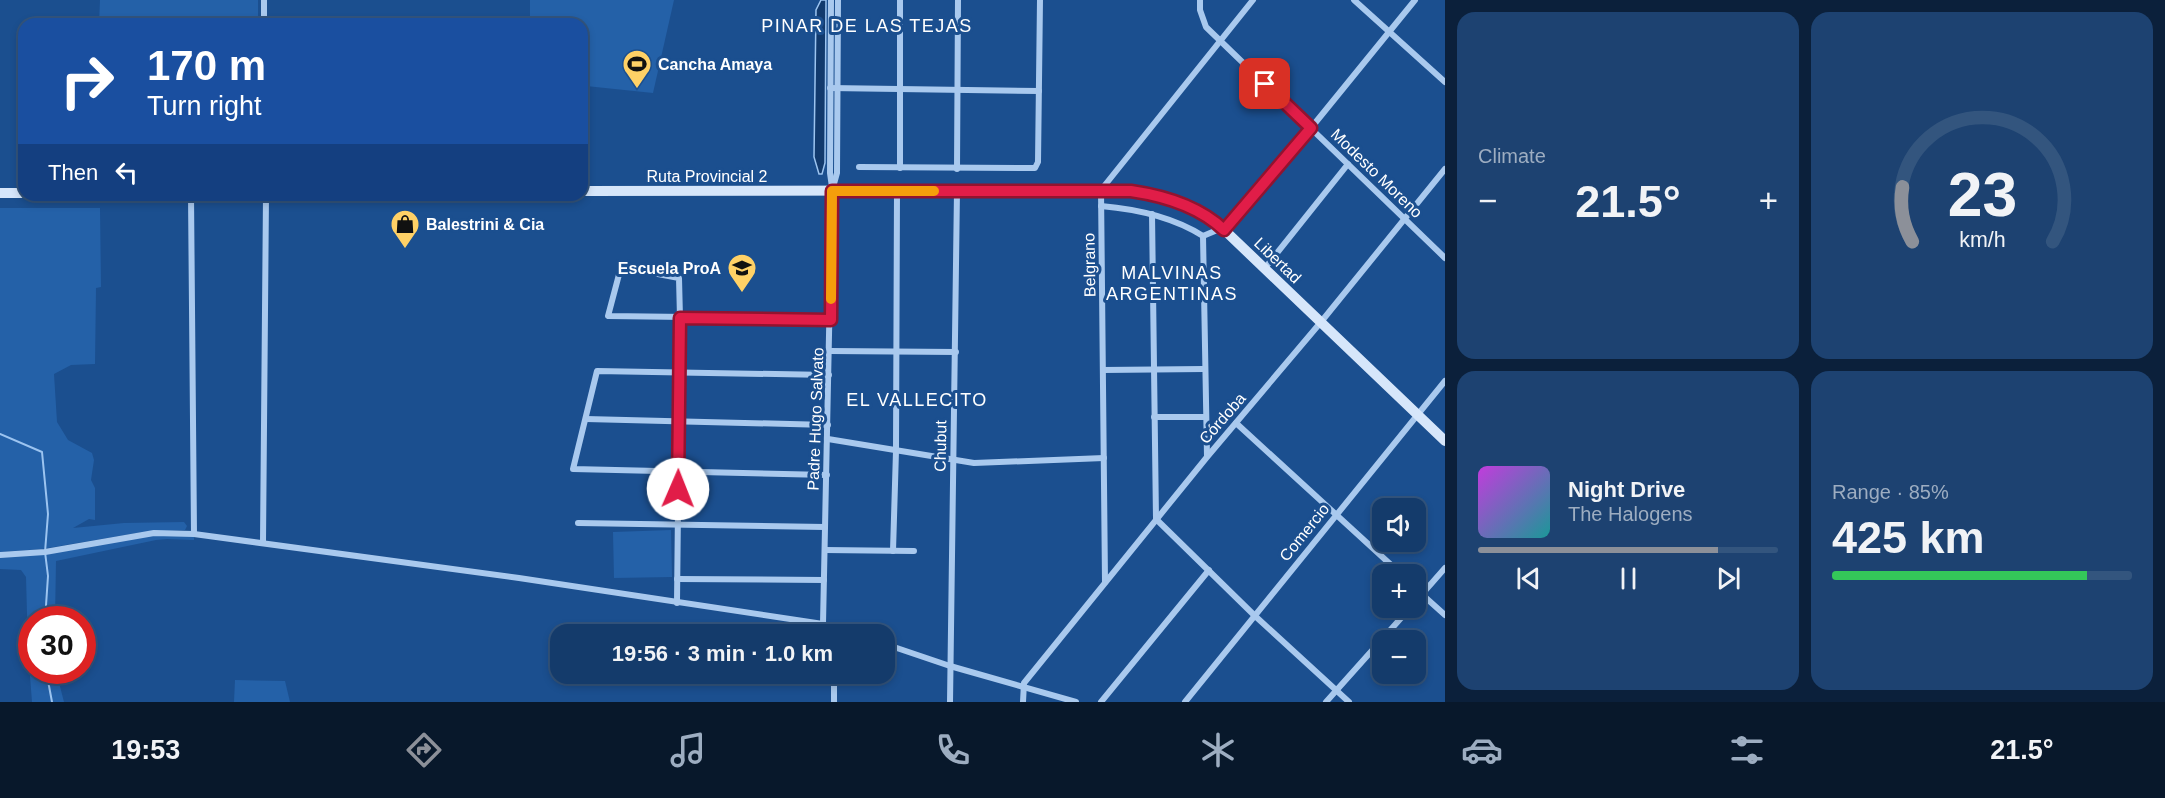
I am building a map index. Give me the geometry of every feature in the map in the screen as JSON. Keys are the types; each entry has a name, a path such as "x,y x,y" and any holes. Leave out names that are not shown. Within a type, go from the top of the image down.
{"main road":[{"name":"Libertad","path":"832,191 1101,190 1147,193 1171,199 1207,216 1223,229 1445,441"},
{"name":"Ruta Provincial 2","path":"588,191 832,191"},
{"path":"0,193 18,193"}],"street":[{"path":"264,0 264,18"},
{"name":"Padre Hugo Salvato","path":"831,0 837,173 832,191"},
{"name":"Padre Hugo Salvato","path":"823,624 831,320 832,191 830,173 838,0"},
{"path":"900,0 900,168"},
{"path":"957,168 958,0"},
{"path":"859,167 1029,169 1037,166 1040,0"},
{"name":"Modesto Moreno","path":"1200,0 1202,21 1220,40 1445,258"},
{"path":"1101,190 1252,0"},
{"path":"1354,0 1445,82"},
{"path":"1101,206 1152,214 1185,226 1203,236 1223,229 1311,128 1415,0"},
{"path":"834,88 1039,91"},
{"path":"1265,268 1348,164"},
{"name":"Córdoba","path":"1023,687 1156,519 1445,170"},
{"name":"Belgrano","path":"1101,190 1105,582"},
{"path":"893,551 896,451 897,191"},
{"name":"Chubut","path":"950,702 957,191"},
{"path":"191,201 194,534"},
{"path":"263,542 266,201"},
{"path":"1152,214 1156,519 1254,615 1349,702"},
{"path":"1203,236 1207,457"},
{"path":"677,603 680,318 679,278 621,267 608,316 680,318 831,320"},
{"path":"830,351 956,352"},
{"path":"1103,370 1204,369"},
{"path":"827,475 573,469 597,371 829,375"},
{"name":"Comercio","path":"1185,702 1445,381"},
{"path":"1154,417 1205,417"},
{"path":"586,419 828,424"},
{"path":"1236,423 1390,564"},
{"path":"828,439 953,461 992,463 1104,458"},
{"path":"578,523 825,526"},
{"path":"0,555 45,552 154,533 194,534 519,578 823,624"},
{"path":"825,550 915,551"},
{"path":"1426,589 1445,568"},
{"path":"1101,702 1209,570"},
{"path":"677,579 824,580"},
{"path":"1426,598 1445,615"},
{"path":"1326,702 1401,618"},
{"path":"895,647 950,666 1076,702"},
{"path":"834,684 834,702"},
{"path":"1023,687 1023,702"}],"shaded area":[{"path":"100,0 258,0 258,18 99,18"},
{"name":"Cancha Amaya","path":"530,0 674,0 653,93 588,86 588,18 530,18"},
{"path":"821,0 826,0 825,163 822,174 819,174 814,157 816,10"},
{"path":"0,208 100,208 101,287 96,288 95,364 71,365 54,374 57,422 68,440 92,453 94,460 91,480 95,488 95,520 89,519 73,528 124,523 184,522 187,526 185,530 143,532 42,549 0,552"},
{"path":"671,530 672,577 614,578 613,532"},
{"path":"154,535 194,536 194,540 156,540 56,561 55,606 27,606 26,577 21,570 0,569 0,557"},
{"path":"235,680 285,681 290,702 234,702"},
{"path":"31,684 59,684 64,702 32,702"}],"waterway":[{"path":"0,434 42,452 48,514 45,552 48,576 46,606"},
{"path":"49,684 52,702"}],"slow traffic":[{"path":"831,299 832,191 934,191"}],"place":[{"name":"Cancha Amaya","path":"637,90"},
{"name":"Balestrini & Cia","path":"405,250"},
{"name":"Escuela ProA","path":"742,294"}],"district":[{"name":"PINAR DE LAS TEJAS","path":"867,26"},
{"name":"MALVINAS ARGENTINAS","path":"1172,283"},
{"name":"EL VALLECITO","path":"917,400"}],"route":[{"path":"678,489 680,318 831,320 832,191 1131,191 1147,193 1183,204 1207,216 1224,230 1311,128 1265,84"}]}
